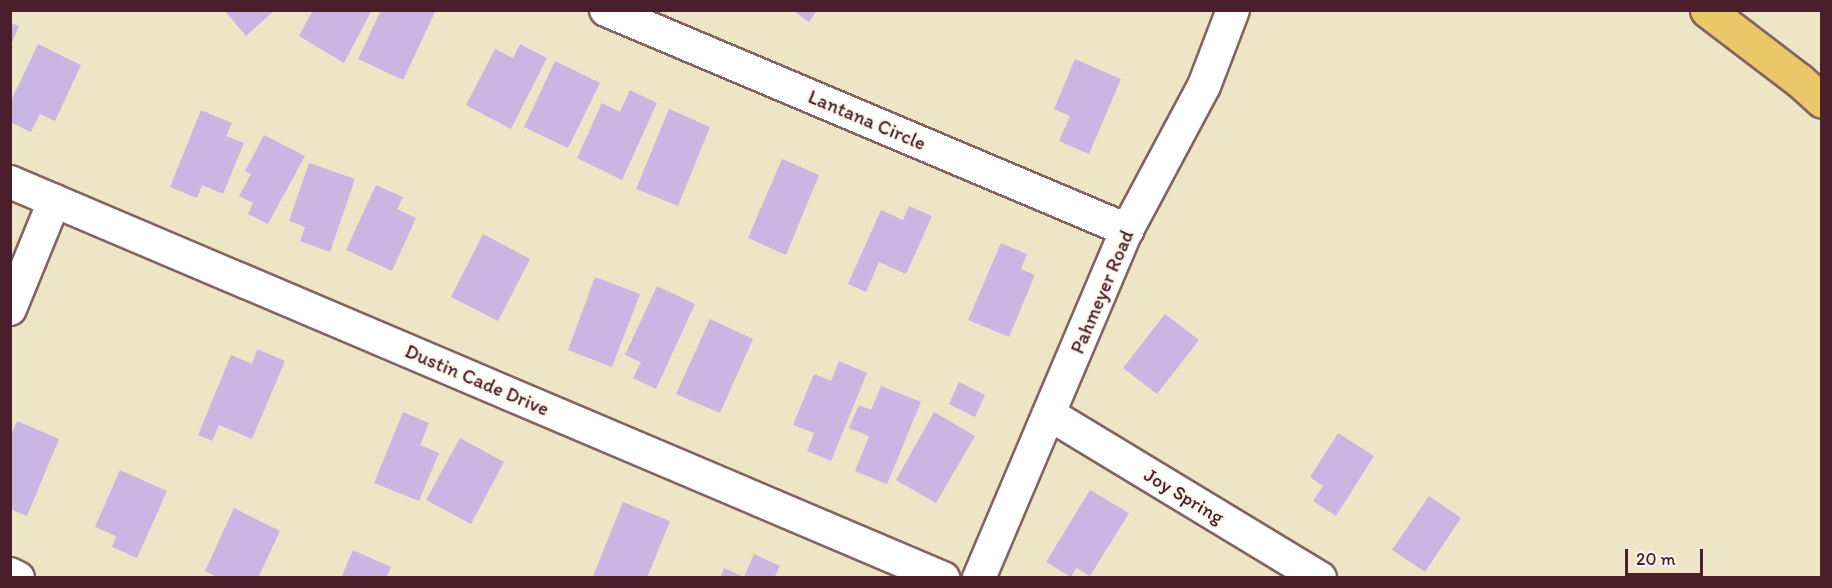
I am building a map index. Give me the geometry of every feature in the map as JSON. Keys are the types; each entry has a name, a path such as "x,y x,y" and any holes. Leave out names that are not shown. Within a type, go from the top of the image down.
{"main road":[{"path":"1707,10 1799,80 1821,101"}],"street":[{"name":"Lantana Circle","path":"606,10 1127,230"},
{"name":"Pahmeyer Road","path":"979,578 1127,230 1204,86 1233,10"},
{"name":"Dustin Cade Drive","path":"10,182 943,578"},
{"path":"10,309 54,201"},
{"name":"Joy Spring","path":"1049,414 1320,578"},
{"path":"10,574 18,578"}],"building":[{"path":"224,10 275,10 246,36"},
{"path":"313,10 372,10 344,63 299,36"},
{"path":"381,10 435,12 403,80 358,59"},
{"path":"792,10 817,10 809,22"},
{"path":"10,23 19,26 10,47"},
{"path":"38,44 81,65 55,121 40,114 31,132 10,122 10,103"},
{"path":"520,44 547,58 511,129 466,105 495,49 513,58"},
{"path":"1075,59 1121,79 1089,154 1059,141 1070,116 1054,109"},
{"path":"555,61 600,83 568,148 524,127"},
{"path":"630,90 657,103 622,180 577,158 602,103 620,112"},
{"path":"669,109 710,127 678,206 636,189"},
{"path":"201,110 232,123 226,136 244,143 223,194 202,185 197,198 170,187"},
{"path":"264,135 305,156 268,224 248,214 253,203 239,196 251,174 245,171"},
{"path":"782,159 819,175 786,255 748,238"},
{"path":"309,163 355,179 330,252 300,241 305,227 289,221"},
{"path":"376,185 403,197 397,209 416,218 392,271 346,250"},
{"path":"909,206 932,216 906,274 879,262 866,292 848,284 881,210 903,220"},
{"path":"483,234 530,259 498,321 451,297"},
{"path":"1001,243 1027,254 1021,269 1035,275 1009,337 968,320"},
{"path":"595,277 640,294 612,367 568,350"},
{"path":"657,286 695,304 656,389 633,378 641,362 625,355"},
{"path":"1165,314 1199,340 1157,394 1123,368"},
{"path":"710,319 753,339 720,413 676,394"},
{"path":"257,349 285,361 252,439 219,425 212,441 198,435 231,355 252,364"},
{"path":"839,361 867,373 831,461 807,451 814,433 793,425 814,374 831,381"},
{"path":"959,382 985,395 975,417 949,404"},
{"path":"881,386 921,402 887,484 855,471 869,436 849,428 859,405 871,410"},
{"path":"403,412 429,423 420,445 439,453 419,501 374,483"},
{"path":"934,412 975,436 936,503 896,480"},
{"path":"17,421 59,439 27,516 10,509 10,438"},
{"path":"1338,433 1374,456 1336,516 1313,501 1323,486 1310,477"},
{"path":"460,438 504,462 471,524 426,500"},
{"path":"120,470 167,491 137,558 112,547 116,536 95,527"},
{"path":"1090,490 1129,513 1090,576 1076,568 1071,577 1046,562"},
{"path":"1429,496 1461,518 1425,572 1392,550"},
{"path":"623,502 670,521 647,578 596,578 593,576"},
{"path":"234,508 280,531 258,578 219,578 205,571"},
{"path":"353,550 391,567 386,578 341,578"},
{"path":"754,554 780,566 774,578 720,578 724,568 744,577"}]}
